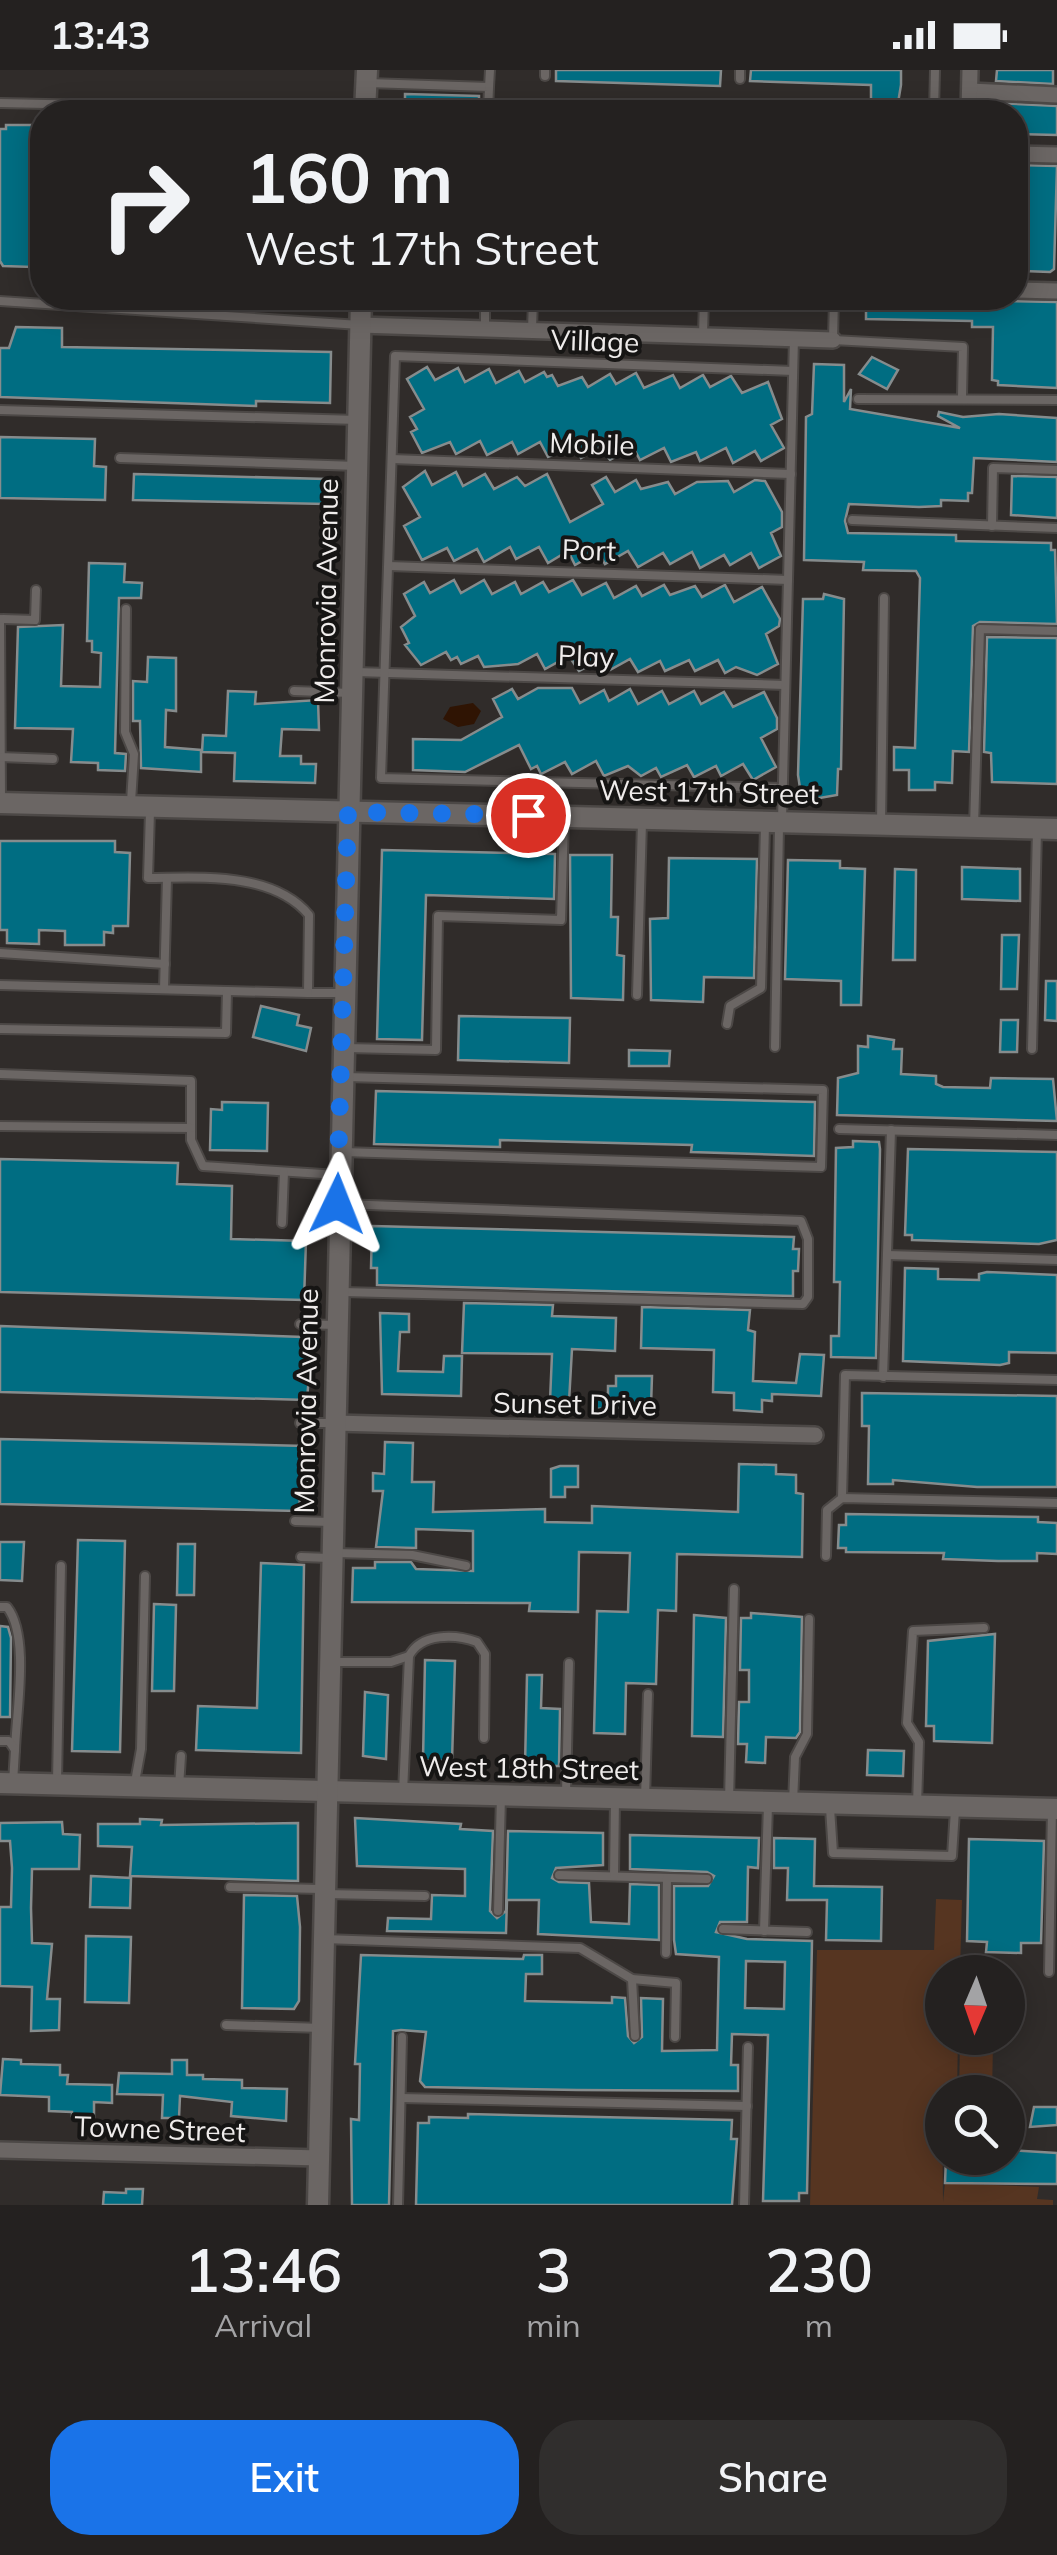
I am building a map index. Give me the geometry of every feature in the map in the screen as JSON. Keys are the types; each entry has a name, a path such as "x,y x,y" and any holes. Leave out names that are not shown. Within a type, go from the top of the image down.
{"street":[{"path":"970,70 970,100"},
{"path":"970,91 1057,94"},
{"path":"1028,154 1057,155"},
{"path":"1028,290 1057,291"},
{"name":"Monrovia Avenue","path":"318,2205 337,1204 361,310"},
{"path":"360,325 833,340"},
{"name":"West 17th Street","path":"1,804 1047,829"},
{"name":"Sunset Drive","path":"334,1424 815,1434"},
{"name":"West 18th Street","path":"6,1783 1054,1809"},
{"name":"Towne Street","path":"0,2150 319,2158"}],"lane":[{"path":"488,100 490,70"},
{"path":"934,100 935,70"},
{"path":"366,77 488,88"},
{"path":"0,103 30,104"},
{"path":"0,301 30,303"},
{"path":"135,310 360,325"},
{"path":"485,310 485,328"},
{"path":"532,330 533,310"},
{"path":"703,335 704,310"},
{"path":"834,310 833,340 963,347 962,396 956,402 858,399"},
{"path":"727,1024 730,1006 761,988 782,788 794,338"},
{"name":"Village","path":"392,459 395,356 793,370"},
{"path":"962,396 1057,400"},
{"path":"0,410 358,420"},
{"path":"120,458 357,466"},
{"path":"392,459 382,778 782,788"},
{"name":"Mobile","path":"392,459 791,474"},
{"path":"992,526 993,468 1057,470"},
{"path":"852,520 1057,528"},
{"name":"Port","path":"388,566 788,580"},
{"path":"1,804 2,619 35,620 36,590"},
{"path":"881,824 884,598"},
{"path":"126,609 124,732 134,754 148,878 258,885 305,910 309,915 308,993"},
{"path":"974,826 980,629 1057,631"},
{"name":"Play","path":"294,691 352,683 385,673 785,685"},
{"path":"1,757 53,760"},
{"path":"342,1048 436,1050 438,916 561,920 564,816"},
{"path":"637,995 642,818"},
{"path":"774,1047 776,821"},
{"path":"1032,1049 1047,829"},
{"path":"164,989 167,878"},
{"path":"0,954 165,964"},
{"path":"0,985 343,994"},
{"path":"0,1029 226,1033 227,991"},
{"path":"0,1074 191,1081 192,1149 203,1166 338,1174"},
{"path":"339,1152 820,1166 823,1090 341,1077"},
{"path":"0,1126 191,1128"},
{"path":"839,1129 1057,1136"},
{"path":"883,1377 890,1130"},
{"path":"282,1222 284,1172"},
{"path":"336,1292 803,1304 808,1278 808,1239 801,1221 337,1204"},
{"path":"887,1255 1057,1260"},
{"path":"300,1324 336,1325"},
{"path":"842,1498 845,1376 1057,1380"},
{"path":"300,1422 334,1424"},
{"path":"826,1556 826,1510 842,1498 1057,1503"},
{"path":"295,1521 331,1522"},
{"path":"302,1557 412,1555 466,1566"},
{"path":"57,1784 61,1566"},
{"path":"134,1786 142,1749 145,1576"},
{"path":"729,1801 734,1589"},
{"path":"0,1606 7,1607 16,1617 20,1643 14,1750 6,1783"},
{"path":"793,1802 796,1757 807,1734 809,1619"},
{"path":"917,1805 919,1742 907,1723 913,1631 984,1628"},
{"path":"402,1793 409,1656 415,1644 426,1638 477,1642 485,1654 484,1738"},
{"path":"328,1662 391,1662 409,1656"},
{"path":"566,1797 569,1664"},
{"path":"645,1799 648,1694"},
{"path":"0,1741 9,1741 14,1750"},
{"path":"179,1788 181,1756"},
{"path":"498,1911 501,1796"},
{"path":"614,1876 615,1798"},
{"path":"764,1931 768,1802"},
{"path":"830,1803 833,1853 952,1856 955,1806"},
{"path":"1049,1972 1054,1809"},
{"path":"559,1875 707,1879"},
{"path":"666,1952 668,1878"},
{"path":"230,1887 425,1896"},
{"path":"723,1930 807,1932"},
{"path":"324,1939 580,1948 632,1979 676,1983 675,2037"},
{"path":"632,1979 635,2036"},
{"path":"226,2024 322,2028"},
{"path":"398,2205 402,2037"},
{"path":"744,2205 748,2046"},
{"path":"400,2098 747,2106"}],"shaded area":[{"path":"473,703 481,711 474,724 458,727 443,719 450,707"},
{"path":"936,1899 962,1900 960,1955 925,1955 925,2055 958,2055 957,2075 925,2075 925,2175 943,2175 943,2202 945,2183 1039,2187 1037,2199 1053,2200 1053,2205 810,2205 817,1950 934,1950"},
{"path":"960,2055 993,2055 992,2075 959,2075"}],"building":[{"path":"556,70 721,70 720,86 556,81"},
{"path":"751,70 901,70 898,100 871,100 871,85 750,81"},
{"path":"997,70 1053,70 1053,84 996,81"},
{"path":"405,94 479,96 479,100 405,100"},
{"path":"1028,105 1057,106 1057,135 1028,134"},
{"path":"6,125 30,125 30,267 3,266 0,261 0,129 6,129"},
{"path":"1028,165 1057,166 1054,269 1028,271"},
{"path":"1028,301 1057,302 1057,388 998,385 998,381 992,380 993,327 972,327 972,321 866,319 866,310 1028,310"},
{"path":"16,327 62,328 62,347 331,352 330,403 256,401 256,406 0,397 0,348 9,348"},
{"path":"872,357 898,370 887,389 859,374"},
{"path":"814,364 844,365 844,402 851,389 850,409 960,428 938,416 939,412 963,417 999,414 1057,418 1057,462 974,458 968,501 941,500 941,506 919,507 849,504 845,521 848,533 956,535 956,541 1051,543 1051,550 1055,550 1057,624 980,622 973,626 969,752 953,751 952,783 935,782 935,790 909,790 909,770 894,770 894,747 915,748 920,578 916,571 863,570 864,562 804,560 806,417 812,414"},
{"path":"427,367 435,380 458,368 465,382 489,369 496,383 519,371 525,382 544,372 547,377 552,375 558,386 582,377 588,387 610,374 616,384 636,373 644,388 673,375 680,388 703,375 710,387 731,376 742,393 768,382 782,419 771,425 784,448 761,461 755,451 733,463 726,448 700,461 696,452 671,462 664,448 640,460 633,447 610,460 600,447 581,458 574,446 548,457 540,442 518,454 512,442 487,455 480,441 456,454 450,442 422,453 411,432 417,429 410,417 424,409 407,379"},
{"path":"0,437 95,439 94,466 106,467 105,500 0,498"},
{"path":"425,471 432,485 456,472 463,486 485,474 494,489 517,477 525,486 547,474 570,522 603,504 592,485 606,477 615,492 636,480 641,489 668,482 675,494 697,482 728,481 734,492 755,480 765,481 782,512 782,527 771,533 781,556 759,568 751,553 730,565 724,555 700,568 692,552 670,564 663,553 638,567 628,551 605,564 598,552 575,565 568,551 548,563 539,547 516,559 510,547 484,562 477,549 454,561 447,548 422,560 404,526 420,517 403,487"},
{"path":"134,474 326,479 326,504 133,500"},
{"path":"1012,476 1057,477 1057,518 1011,515"},
{"path":"89,563 125,564 124,582 142,583 141,598 119,598 115,753 126,754 125,771 98,770 98,763 71,762 73,729 15,728 18,627 63,625 61,686 100,687 101,653 92,652 92,641 87,641"},
{"path":"454,580 461,593 484,580 492,594 515,582 521,594 543,582 549,592 573,580 582,595 606,583 614,598 636,586 642,596 664,585 670,595 695,586 702,597 725,585 734,602 762,587 780,619 779,626 766,634 778,664 757,675 736,667 725,673 718,660 695,671 689,660 665,671 660,661 638,672 630,659 608,671 601,659 579,671 569,656 545,669 537,654 518,664 484,667 478,656 461,664 457,657 451,660 446,652 421,665 405,645 409,643 401,627 415,616 404,594 424,582 430,593"},
{"path":"824,594 844,599 841,769 837,795 802,801 798,775 803,599 823,599"},
{"path":"987,637 1057,638 1057,784 992,782 991,753 984,752"},
{"path":"148,657 176,658 176,711 166,710 165,747 201,750 201,772 141,768 140,721 133,721 133,681 147,682"},
{"path":"538,688 572,688 580,703 604,690 609,701 630,689 638,704 662,691 669,704 694,691 701,704 724,692 733,707 764,692 777,718 777,729 761,738 776,767 753,780 743,764 721,776 716,766 694,777 687,765 661,777 656,768 641,776 628,766 604,776 596,761 572,774 565,762 541,774 537,766 531,769 519,745 465,772 413,770 413,739 461,740 502,717 493,699 512,689 518,699"},
{"path":"228,691 256,692 255,704 318,700 319,730 282,729 280,756 301,756 301,764 316,764 315,783 234,781 235,753 202,752 203,735 226,736"},
{"path":"0,841 115,841 115,852 130,853 128,926 113,926 113,933 104,932 104,945 65,945 65,931 39,930 39,944 7,943 7,930 0,930"},
{"path":"382,850 555,854 554,899 426,895 422,1040 377,1039"},
{"path":"570,855 612,855 611,917 618,917 617,955 624,956 623,1000 571,998"},
{"path":"669,858 757,859 754,978 704,977 703,1002 651,1000 650,919 668,918"},
{"path":"788,860 840,861 840,868 865,869 861,1005 841,1005 841,981 785,979"},
{"path":"962,867 1020,869 1020,901 962,899"},
{"path":"895,869 916,870 915,960 893,960"},
{"path":"1002,935 1019,935 1017,989 1001,989"},
{"path":"1046,981 1057,981 1057,1021 1045,1020"},
{"path":"261,1006 299,1015 297,1025 311,1028 306,1051 253,1037"},
{"path":"459,1016 570,1018 569,1063 458,1060"},
{"path":"1001,1020 1018,1020 1017,1052 1000,1052"},
{"path":"868,1036 894,1040 893,1049 902,1049 901,1074 936,1076 936,1084 943,1087 990,1088 991,1078 1053,1079 1057,1121 837,1115 838,1078 858,1073 858,1046 868,1047"},
{"path":"629,1050 670,1051 669,1066 629,1066"},
{"path":"376,1091 815,1102 814,1156 691,1152 692,1145 500,1140 500,1147 374,1144"},
{"path":"222,1102 268,1103 267,1151 210,1150 211,1109 222,1110"},
{"path":"853,1141 879,1142 880,1149 876,1358 831,1357 831,1336 839,1336 840,1282 834,1282 836,1148 853,1147"},
{"path":"908,1149 1057,1152 1057,1240 1039,1244 912,1240 912,1235 905,1235"},
{"path":"0,1159 178,1163 177,1184 232,1186 231,1239 306,1241 304,1300 0,1292"},
{"path":"372,1226 794,1237 793,1249 799,1249 798,1271 793,1271 793,1296 377,1285 377,1268 371,1268"},
{"path":"905,1268 938,1269 938,1279 979,1280 979,1274 987,1272 1057,1275 1057,1353 1009,1352 1009,1363 1000,1365 903,1361"},
{"path":"464,1303 553,1305 552,1316 616,1318 615,1351 572,1349 569,1402 550,1401 552,1354 462,1353"},
{"path":"642,1307 750,1310 748,1330 755,1332 753,1381 796,1383 800,1354 824,1355 821,1396 772,1394 772,1401 762,1400 762,1412 734,1410 734,1393 713,1392 714,1350 641,1348"},
{"path":"380,1313 409,1314 409,1332 400,1332 398,1371 443,1372 444,1356 462,1356 461,1396 382,1394"},
{"path":"0,1326 303,1337 303,1349 311,1350 307,1400 0,1392"},
{"path":"616,1376 652,1376 651,1406 595,1409 596,1394 608,1394 608,1386 616,1386"},
{"path":"862,1393 1057,1396 1057,1487 977,1487 893,1480 893,1484 868,1484 869,1426 862,1426"},
{"path":"0,1439 306,1446 307,1496 300,1496 299,1511 0,1504"},
{"path":"385,1442 413,1443 412,1482 434,1482 433,1512 545,1509 545,1522 592,1523 592,1506 738,1512 739,1464 776,1465 776,1474 796,1475 796,1493 803,1494 802,1557 677,1554 676,1611 658,1610 656,1684 626,1683 625,1734 594,1733 597,1611 628,1612 630,1553 579,1552 578,1612 529,1611 530,1603 352,1602 353,1568 375,1568 375,1562 411,1562 416,1569 473,1571 473,1531 416,1529 416,1548 376,1547 383,1491 373,1491 373,1473 384,1474"},
{"path":"578,1466 578,1487 565,1487 565,1497 551,1497 551,1469"},
{"path":"846,1514 1038,1517 1038,1522 1057,1523 1057,1554 1037,1553 1037,1561 998,1561 943,1559 944,1553 846,1552 846,1548 838,1548 839,1525 846,1525"},
{"path":"78,1540 125,1541 120,1752 72,1751"},
{"path":"0,1542 24,1542 22,1581 0,1580"},
{"path":"178,1544 195,1544 194,1595 177,1595"},
{"path":"261,1563 304,1565 301,1753 196,1750 198,1706 257,1708"},
{"path":"154,1604 176,1605 174,1691 152,1691"},
{"path":"751,1613 802,1617 800,1732 796,1738 766,1737 765,1763 746,1762 747,1744 738,1744 739,1702 749,1702 749,1670 740,1670 741,1618 751,1618"},
{"path":"694,1615 726,1618 723,1737 692,1736"},
{"path":"0,1626 8,1627 11,1638 10,1717 0,1717"},
{"path":"995,1634 992,1743 934,1741 934,1726 926,1726 928,1641"},
{"path":"425,1660 455,1661 452,1761 423,1760"},
{"path":"527,1675 542,1675 541,1708 560,1709 559,1766 525,1766"},
{"path":"365,1692 388,1695 386,1759 363,1756"},
{"path":"868,1750 904,1751 903,1776 867,1775"},
{"path":"355,1818 461,1824 460,1829 493,1831 490,1911 497,1918 506,1911 508,1831 603,1833 603,1865 556,1868 552,1878 559,1882 589,1883 591,1922 629,1924 630,1884 659,1885 659,1940 538,1934 539,1900 507,1900 506,1933 387,1931 388,1918 431,1919 432,1895 465,1896 465,1869 357,1866"},
{"path":"140,1819 162,1820 161,1825 298,1823 298,1881 130,1876 132,1847 98,1846 98,1824 140,1824"},
{"path":"62,1822 63,1834 80,1835 79,1869 32,1869 31,1908 32,1943 52,1944 47,1999 60,1999 59,2030 31,2031 32,1987 0,1986 0,1907 11,1907 12,1868 10,1841 0,1841 0,1823"},
{"path":"630,1835 759,1838 758,1868 748,1867 747,1922 720,1922 716,1932 747,1939 812,1941 807,2193 799,2193 799,2201 763,2201 768,2035 732,2034 731,2065 738,2065 738,2091 577,2090 425,2087 420,2081 426,2032 401,2030 393,2031 389,2205 352,2205 351,2119 359,2120 360,2064 355,2064 361,1955 523,1959 524,1955 542,1955 542,1974 526,1974 525,2001 612,2003 612,1997 625,1998 628,2036 634,2043 642,2037 641,1998 663,1999 662,2051 717,2050 719,1957 676,1954 674,1940 674,1886 708,1886 714,1876 707,1872 630,1869","holes":["746,1961 785,1962 784,2009 745,2008"]},
{"path":"774,1838 815,1839 814,1886 882,1887 881,1941 826,1940 827,1900 787,1900 788,1868 774,1868"},
{"path":"969,1839 1044,1841 1041,1943 1021,1943 1021,1953 986,1952 987,1942 967,1941"},
{"path":"91,1876 131,1878 130,1908 90,1907"},
{"path":"244,1895 297,1896 299,2001 294,2009 242,2008"},
{"path":"86,1936 131,1937 129,2003 85,2002"},
{"path":"3,2059 21,2060 21,2064 60,2065 60,2075 68,2075 67,2084 112,2085 112,2103 94,2102 94,2117 72,2116 72,2112 49,2111 49,2097 0,2095"},
{"path":"172,2060 187,2060 187,2075 242,2080 242,2088 287,2089 286,2121 231,2116 232,2102 180,2096 179,2118 162,2118 163,2095 117,2094 119,2073 172,2074"},
{"path":"1034,2107 1057,2107 1057,2125 1030,2127"},
{"path":"468,2114 732,2120 731,2139 737,2139 732,2205 416,2205 418,2123 429,2123 429,2117 468,2118"},
{"path":"1025,2151 1057,2153 1057,2184 945,2183 945,2175 1025,2175"},
{"path":"126,2189 143,2189 142,2205 103,2205 104,2192 126,2193"}],"route":[{"path":"337,1204 348,812 528,815"}]}
